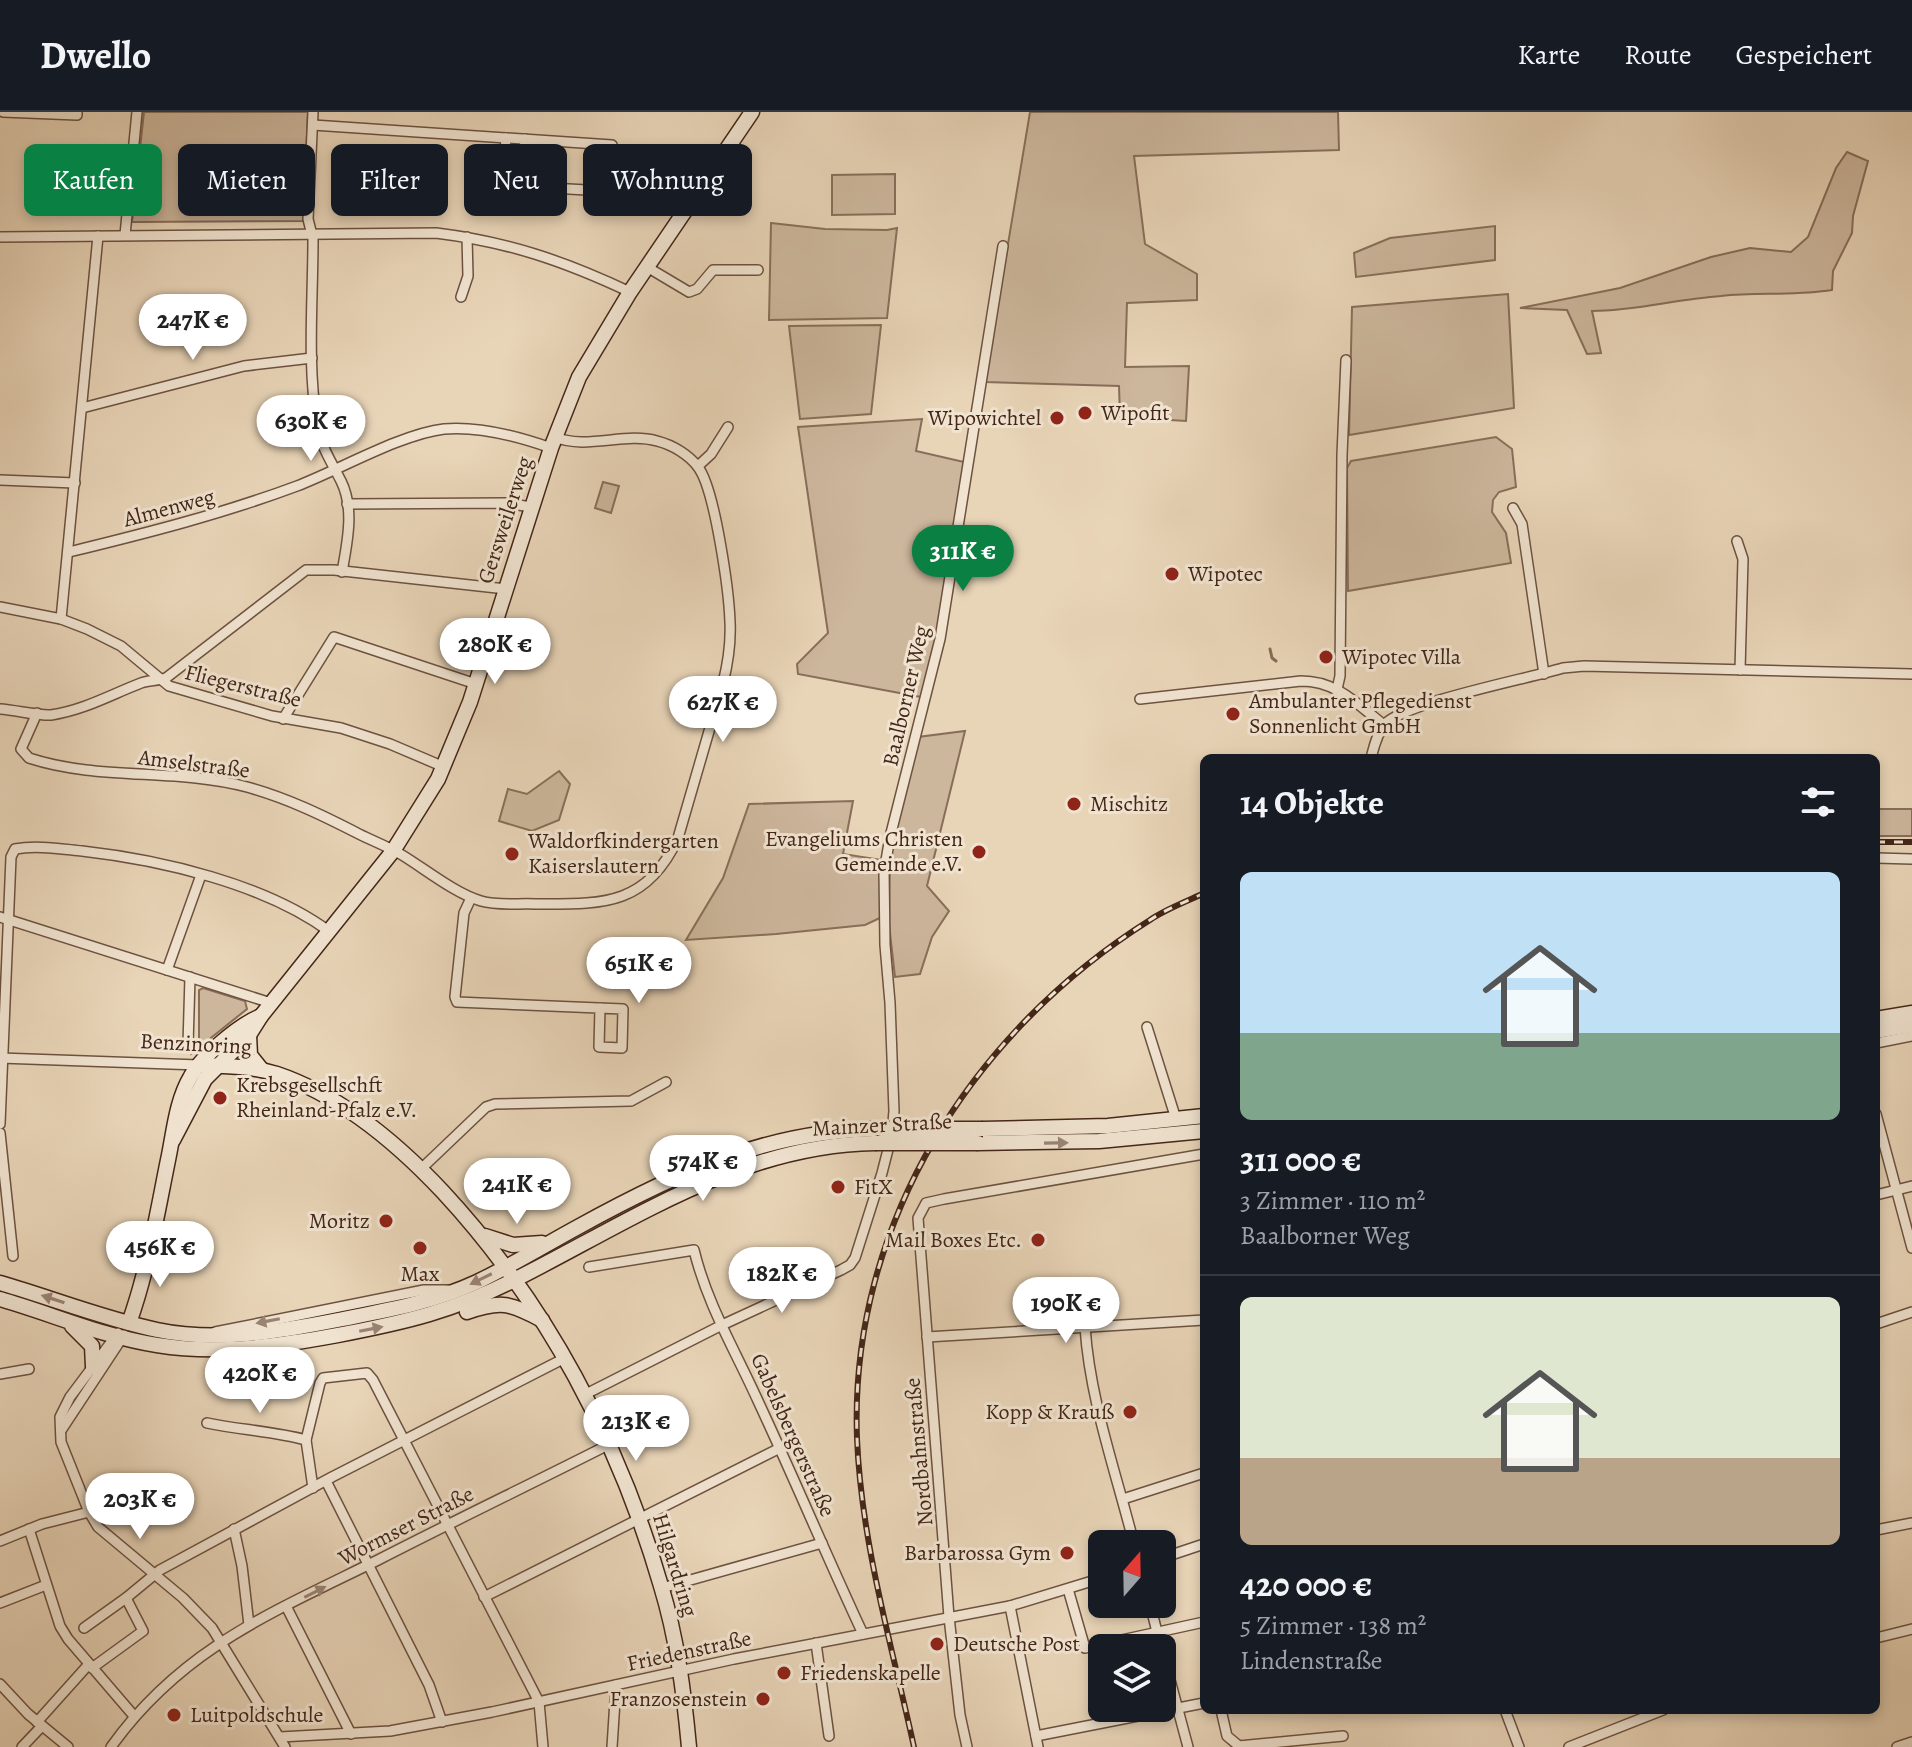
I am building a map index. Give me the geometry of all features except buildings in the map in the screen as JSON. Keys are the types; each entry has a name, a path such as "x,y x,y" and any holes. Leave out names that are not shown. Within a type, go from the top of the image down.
{"street":[{"path":"3,112 77,115 77,112"},
{"path":"125,235 137,112"},
{"path":"313,112 308,219 313,239 312,358 317,425 322,445 340,479 347,504 349,526 342,572"},
{"name":"Gersweilerweg","path":"173,1140 198,1090 249,1035 393,851 444,767 476,684 552,443 579,377 630,292 750,115"},
{"path":"313,125 598,144"},
{"path":"506,138 506,144"},
{"path":"525,139 525,144"},
{"path":"0,237 404,232 467,237 536,253 582,269 630,292"},
{"path":"61,619 98,236"},
{"path":"461,297 468,276 467,237"},
{"name":"Baalborner Weg","path":"584,1395 850,1265 886,1156 894,1111 884,872 940,639 1003,246"},
{"path":"647,267 689,292 697,289 713,270 758,270"},
{"path":"82,408 244,366 312,358"},
{"path":"1337,689 1340,676 1346,360"},
{"path":"393,851 471,898 488,903 608,902 642,886 660,869 678,838 719,697 729,648 730,619 713,503 698,466 711,454 728,427"},
{"name":"Almenweg","path":"69,552 209,516 335,471 409,438 442,429 462,429 552,443 658,441 681,452 698,466"},
{"path":"0,480 75,483"},
{"path":"347,504 506,503 531,507"},
{"path":"1513,508 1522,524 1544,674"},
{"path":"1737,541 1743,559 1740,670"},
{"path":"0,709 47,715 81,708 147,681 160,680 306,570 506,589"},
{"name":"Fliegerstraße","path":"0,607 61,619 121,646 160,680 188,692 283,719 314,722 363,735 444,767"},
{"path":"283,719 334,637 476,684"},
{"path":"1372,754 1384,725 1409,710 1584,666 1912,674"},
{"path":"1140,699 1301,681 1320,682 1337,689 1384,725"},
{"name":"Amselstraße","path":"37,713 21,749 29,758 93,770 242,786 326,815 393,851"},
{"path":"0,1124 5,918 11,857 15,849 25,847 107,854 201,875 295,910 330,932"},
{"path":"1880,858 1912,859"},
{"path":"167,970 201,875"},
{"path":"471,898 464,913 457,1002 600,1008 623,1009 622,1048 599,1047 600,1008"},
{"path":"5,918 271,1003"},
{"path":"188,1045 190,977"},
{"path":"1880,1018 1912,1013"},
{"name":"Gersweilerweg","path":"119,1336 129,1323 145,1269 181,1099 191,1075 248,1022 261,1016"},
{"path":"1880,1030 1912,1025"},
{"path":"1147,1027 1176,1119"},
{"path":"249,1035 250,1055 262,1070"},
{"path":"1880,1042 1912,1036"},
{"name":"Benzinoring","path":"2,1058 262,1070 310,1088 358,1116 421,1169 479,1233 516,1280"},
{"path":"421,1169 486,1107 495,1104 631,1101 666,1082"},
{"name":"Mainzer Straße","path":"980,1136 1200,1116"},
{"path":"1880,1129 1912,1248"},
{"name":"Mainzer Straße","path":"0,1283 156,1330 247,1335 410,1306 455,1291 666,1182 742,1150 790,1137 822,1132 1074,1142 1200,1131"},
{"path":"0,1133 4,1209 13,1256"},
{"name":"Mainzer Straße","path":"0,1299 119,1336 189,1349 246,1349 291,1344 412,1321 475,1300 647,1208 743,1167 793,1152 878,1136"},
{"name":"Nordbahnstraße","path":"967,1747 960,1715 949,1617 918,1218 926,1203 1200,1155"},
{"path":"1880,1194 1912,1186"},
{"path":"479,1233 513,1245 551,1242"},
{"name":"Gabelsbergerstraße","path":"589,1267 694,1250 704,1287 863,1634"},
{"name":"Hilgardring","path":"516,1280 565,1358 608,1445 639,1518 662,1588 681,1671 689,1747"},
{"path":"412,1321 441,1320 497,1303 518,1307 544,1321"},
{"path":"1880,1323 1912,1312"},
{"path":"63,1318 92,1346 93,1367"},
{"path":"927,1337 1200,1320"},
{"path":"1085,1327 1093,1393 1131,1530"},
{"path":"119,1336 65,1405 60,1417 61,1442 89,1512 98,1527 199,1613 221,1641 285,1747"},
{"path":"60,1432 119,1336"},
{"path":"84,1628 154,1573 565,1358"},
{"path":"0,1374 29,1369"},
{"path":"313,1488 306,1440 320,1383 323,1378 367,1373 539,1702 543,1747"},
{"path":"207,1423 245,1431 275,1432 306,1440"},
{"name":"Wormser Straße","path":"111,1747 134,1716 174,1675 221,1641 608,1445"},
{"path":"484,1597 780,1448"},
{"path":"1123,1499 1200,1474"},
{"path":"326,1481 429,1685 442,1722"},
{"path":"0,1541 29,1529 89,1512"},
{"path":"1880,1529 1912,1523"},
{"path":"29,1529 60,1626 134,1716"},
{"path":"234,1529 249,1625"},
{"path":"662,1588 822,1543"},
{"path":"1176,1553 1200,1545"},
{"name":"Friedenstraße","path":"280,1737 390,1731 442,1722 816,1643 1010,1606 1088,1583"},
{"path":"0,1603 46,1585"},
{"path":"1068,1589 1085,1648 1200,1623"},
{"path":"22,1747 90,1666 143,1631 126,1598"},
{"path":"286,1606 351,1734"},
{"path":"1010,1606 1038,1747"},
{"path":"1154,1618 1157,1632"},
{"path":"1880,1637 1912,1629"},
{"path":"816,1643 829,1736"},
{"path":"0,1684 68,1747"},
{"path":"612,1747 616,1685"},
{"path":"1176,1702 1188,1747"},
{"path":"1036,1736 1200,1704"},
{"path":"1222,1714 1227,1736 1239,1746 1343,1736"},
{"path":"1507,1714 1519,1747"},
{"path":"1569,1747 1653,1714"},
{"path":"1897,1747 1912,1742"}],"shaded area":[{"path":"144,112 308,112 307,144 178,144 178,216 303,216 303,221 132,222 133,216 162,216 162,144 141,144"},
{"path":"1030,112 1338,112 1339,150 1134,156 1145,244 1197,274 1197,300 1127,303 1125,367 1189,366 1186,421 1120,417 1119,386 985,382"},
{"path":"1847,152 1868,161 1853,216 1852,233 1833,271 1832,290 1721,296 1592,311 1601,353 1587,354 1567,310 1520,308 1620,288 1711,257 1750,248 1791,252 1808,237 1836,168"},
{"path":"895,174 895,214 832,215 832,175"},
{"path":"771,223 825,229 897,228 887,318 769,320"},
{"path":"1495,226 1495,260 1356,277 1354,253 1390,238"},
{"path":"1508,294 1514,408 1349,435 1352,307"},
{"path":"881,325 871,414 800,419 789,326"},
{"path":"922,419 916,451 964,462 936,638 921,697 798,674 797,664 828,633 798,427"},
{"path":"1496,437 1512,449 1516,487 1499,492 1493,500 1492,512 1506,533 1511,563 1348,591 1347,468 1351,461"},
{"path":"603,482 619,486 611,513 595,508"},
{"path":"965,731 927,886 949,911 932,937 920,974 895,977 889,924 890,854 918,737"},
{"path":"559,771 570,784 559,820 532,831 499,821 508,789 527,794"},
{"path":"853,801 843,854 882,860 882,917 865,925 686,940 723,878 749,804"},
{"path":"1880,809 1912,809 1912,836 1880,836"},
{"path":"203,988 245,1001 247,1009 192,1053 194,1045 199,1044 199,990"}],"waterway":[{"path":"1270,649 1276,661"}],"railway":[{"path":"1880,842 1912,842"},
{"path":"914,1747 871,1555 860,1477 857,1438 860,1359 875,1282 900,1209 934,1140 977,1076 1028,1018 1086,965 1156,916 1200,895"}],"place":[{"name":"Wipofit","path":"1085,413"},
{"name":"Wipowichtel","path":"1057,418"},
{"name":"Wipotec","path":"1172,574"},
{"name":"Wipotec Villa","path":"1326,657"},
{"name":"Ambulanter Pflegedienst Sonnenlicht GmbH","path":"1233,714"},
{"name":"Mischitz","path":"1074,804"},
{"name":"Evangeliums Christen Gemeinde e.V.","path":"979,852"},
{"name":"Waldorfkindergarten Kaiserslautern","path":"512,854"},
{"name":"Krebsgesellschft Rheinland-Pfalz e.V.","path":"220,1098"},
{"name":"FitX","path":"838,1187"},
{"name":"Moritz","path":"386,1221"},
{"name":"Mail Boxes Etc.","path":"1038,1240"},
{"name":"Max","path":"420,1248"},
{"name":"Kopp & Krauß","path":"1130,1412"},
{"name":"Barbarossa Gym","path":"1067,1553"},
{"name":"Deutsche Post","path":"937,1644"},
{"name":"Friedenskapelle","path":"784,1673"},
{"name":"Franzosenstein","path":"763,1699"},
{"name":"Luitpoldschule","path":"174,1715"}]}
